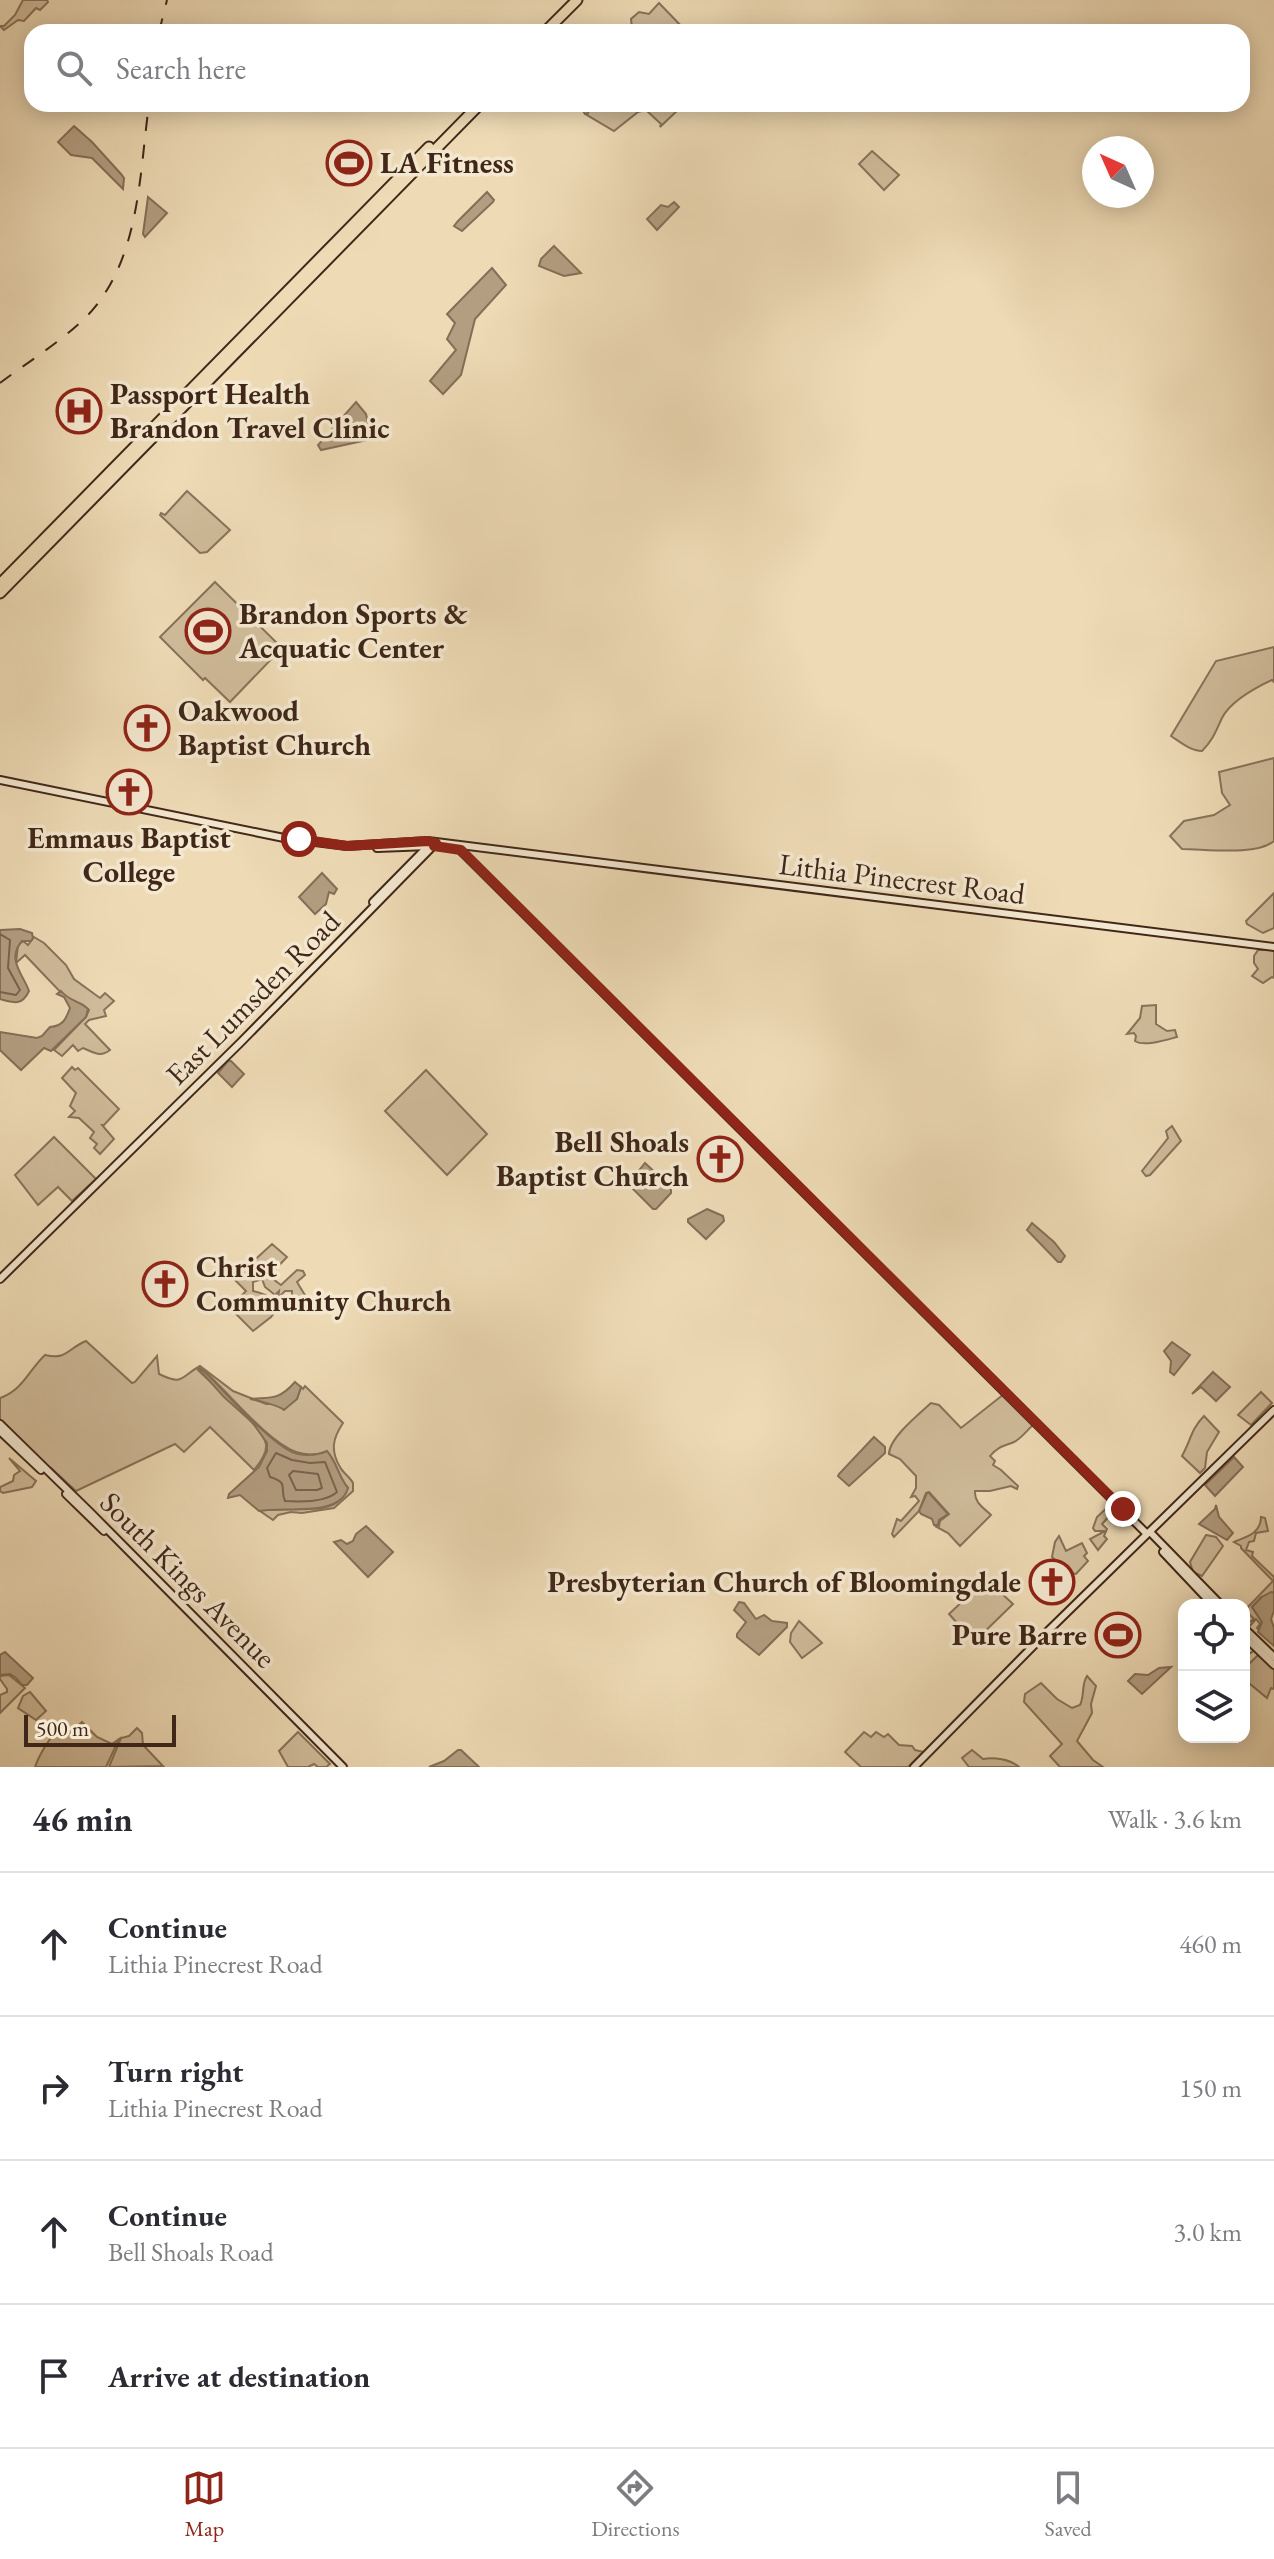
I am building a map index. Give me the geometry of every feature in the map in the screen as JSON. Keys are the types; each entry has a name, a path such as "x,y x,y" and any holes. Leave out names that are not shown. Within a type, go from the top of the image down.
{"highway":[{"path":"560,24 577,0"},
{"path":"555,24 586,0"},
{"path":"134,452 209,381 333,249 367,220 371,210 410,166 464,112"},
{"path":"12,576 28,561 31,552 130,457 187,393 309,278 311,272 349,233 353,224 472,112"},
{"path":"440,144 453,144"},
{"path":"209,381 209,376 226,354"},
{"path":"0,589 91,501 110,476"}],"main road":[{"name":"Lithia Pinecrest Road","path":"0,780 319,844 357,848 436,845 524,855"},
{"path":"40,788 44,780"},
{"path":"67,802 67,797 73,794"},
{"path":"436,845 443,835"},
{"name":"Lithia Pinecrest Road","path":"319,844 358,846 400,841 1274,946"},
{"path":"403,845 419,848 420,853"},
{"name":"East Lumsden Road","path":"98,1181 420,853 436,845"},
{"name":"East Lumsden Road","path":"98,1181 436,845"},
{"path":"458,848 1215,1599"},
{"path":"469,850 471,860"},
{"path":"386,895 397,877"},
{"path":"1254,942 1274,946"},
{"path":"0,1277 98,1181"},
{"path":"914,1767 1274,1407"},
{"name":"South Kings Avenue","path":"0,1424 291,1718"},
{"name":"South Kings Avenue","path":"0,1431 340,1767"},
{"path":"1147,1532 1208,1599"},
{"path":"1250,1634 1274,1657"},
{"path":"1250,1642 1274,1665"}],"shaded area":[{"path":"23,0 48,2 40,10 36,8 24,21 18,20 4,30 0,26 15,15"},
{"path":"659,3 679,24 632,24 631,19 639,12 649,14"},
{"path":"584,112 638,112 614,131"},
{"path":"648,112 676,112 660,127 661,124"},
{"path":"872,151 899,175 884,190 859,164"},
{"path":"187,491 230,530 207,552 200,553 160,515 165,515"},
{"name":"Brandon Sports & Acquatic Center","path":"215,582 282,648 230,702 160,637"},
{"path":"1274,647 1274,682 1272,680 1258,687 1231,706 1202,751 1190,748 1171,736 1216,661"},
{"path":"1274,758 1274,841 1256,849 1182,849 1170,836 1184,821 1214,815 1230,805 1222,793 1219,772"},
{"path":"1274,893 1274,928 1263,933 1246,921"},
{"path":"34,937 66,965 74,979 100,998 105,993 114,1001 104,1010 106,1016 85,1024 110,1050 96,1054 83,1048 78,1051 73,1045 62,1056 54,1050 89,1010 67,999 25,955 16,963 18,945 23,941 28,945"},
{"path":"1258,950 1274,950 1274,978 1263,983 1252,976 1258,969 1254,956"},
{"path":"1156,1005 1156,1024 1167,1031 1175,1030 1177,1037 1149,1043 1135,1041 1134,1033 1127,1034 1140,1018 1142,1006"},
{"path":"72,1067 75,1070 78,1068 119,1109 102,1125 114,1139 100,1154 94,1148 97,1144 90,1138 94,1132 79,1118 69,1117 75,1111 70,1106 76,1093 62,1078"},
{"path":"426,1070 487,1134 447,1175 385,1111"},
{"path":"1172,1126 1181,1141 1146,1176 1142,1171 1168,1138 1166,1131"},
{"path":"54,1137 96,1179 72,1201 58,1187 38,1205 15,1175"},
{"path":"272,1244 287,1257 269,1276 281,1285 297,1270 303,1271 305,1275 297,1282 306,1297 297,1312 292,1312 286,1305 292,1302 292,1291 285,1291 278,1298 279,1291 275,1295 265,1287 262,1279 253,1282 253,1291 268,1296 277,1309 253,1331 230,1308 246,1291 234,1279"},
{"path":"86,1341 132,1383 157,1356 159,1374 167,1378 181,1379 200,1366 233,1391 284,1409 297,1399 301,1387 303,1389 305,1386 343,1423 335,1439 334,1450 340,1467 353,1483 353,1491 334,1508 291,1512 278,1515 273,1520 260,1511 330,1506 340,1500 348,1488 327,1452 304,1454 284,1446 260,1427 201,1368 198,1370 246,1415 265,1441 265,1452 254,1470 210,1427 184,1452 175,1444 76,1491 46,1467 0,1421 0,1398 20,1385 45,1355 63,1355"},
{"path":"1261,1392 1272,1403 1251,1425 1238,1415"},
{"path":"1004,1394 1035,1423 1017,1440 990,1456 995,1461 993,1465 1018,1486 1017,1489 1011,1486 975,1491 978,1502 991,1515 960,1546 948,1533 935,1526 939,1526 940,1521 949,1514 929,1492 919,1511 894,1537 892,1534 897,1519 901,1521 919,1501 915,1496 911,1497 916,1488 916,1476 900,1459 889,1454 899,1434 931,1403 939,1405 961,1428"},
{"path":"1204,1416 1219,1432 1207,1452 1205,1468 1200,1473 1182,1456"},
{"path":"9,1458 36,1481 32,1487 0,1491 0,1487 13,1481 14,1475 20,1471"},
{"path":"1112,1503 1125,1515 1114,1511 1102,1524 1107,1529 1104,1536 1107,1539 1098,1550 1090,1539 1105,1531 1095,1531 1093,1528 1097,1517"},
{"path":"1261,1517 1265,1518 1268,1531 1256,1533 1246,1550 1253,1552 1252,1556 1274,1577 1274,1592 1261,1597 1252,1607 1262,1622 1259,1630 1260,1624 1256,1619 1250,1626 1254,1619 1250,1615 1250,1605 1273,1581 1234,1542 1255,1531"},
{"path":"1206,1535 1216,1537 1223,1546 1202,1576 1193,1572 1190,1562"},
{"path":"1059,1536 1066,1551 1082,1543 1087,1553 1084,1556 1088,1561 1076,1574 1070,1573 1052,1557"},
{"path":"986,1579 1013,1604 974,1642 949,1614"},
{"path":"799,1621 822,1643 802,1658 790,1642 791,1633"},
{"path":"1258,1655 1274,1669 1274,1689 1271,1688 1267,1698 1250,1684 1250,1663"},
{"path":"9,1675 25,1688 0,1713 0,1695 7,1689 0,1676"},
{"path":"1087,1676 1096,1686 1092,1713 1077,1741 1103,1767 1060,1767 1050,1756 1062,1744 1024,1702 1025,1694 1041,1683 1057,1699 1072,1708 1080,1705"},
{"path":"30,1692 46,1711 36,1720 18,1708 23,1696"},
{"path":"82,1722 97,1737 112,1744 119,1739 106,1767 35,1767 54,1735"},
{"path":"137,1728 142,1733 143,1745 163,1766 109,1767 121,1738 129,1736"},
{"path":"298,1732 330,1764 326,1767 314,1764 288,1767 279,1751"},
{"path":"864,1732 871,1737 876,1732 884,1737 888,1734 899,1745 912,1746 924,1752 908,1767 861,1767 845,1752"},
{"path":"972,1750 983,1759 1002,1759 1019,1767 969,1767 962,1758"}],"water":[{"path":"74,126 121,174 124,178 123,189 92,158 71,155 58,142"},
{"path":"487,192 493,202 462,231 454,226 458,221"},
{"path":"148,197 167,213 145,237 143,234"},
{"path":"674,202 679,207 657,230 647,219 661,205 668,207"},
{"path":"554,246 581,273 564,276 539,266 541,259"},
{"path":"492,268 506,285 475,319 461,375 443,394 430,381 456,350 447,339 455,323 447,314"},
{"path":"356,402 366,414 372,439 321,450 318,445"},
{"path":"322,873 337,889 334,894 329,892 326,904 315,914 299,897"},
{"path":"20,929 32,933 33,938 22,941 16,954 17,966 29,991 23,999 13,1002 0,999 0,930"},
{"path":"61,991 88,1009 86,1017 51,1051 44,1048 21,1070 0,1050 0,1032 37,1038 42,1036 50,1027 65,1019 70,1008 64,997 57,994"},
{"path":"228,1061 244,1074 232,1087 218,1073"},
{"path":"645,1163 671,1187 671,1193 656,1209 629,1183"},
{"path":"707,1209 723,1216 724,1221 706,1239 688,1219"},
{"path":"1032,1223 1065,1256 1061,1262 1027,1230"},
{"path":"1172,1342 1190,1355 1174,1375 1170,1372 1171,1361 1164,1351"},
{"path":"198,1368 282,1446 305,1455 327,1451 348,1488 343,1497 334,1504 322,1507 259,1511 240,1495 228,1498 259,1467 267,1451 267,1443 253,1423"},
{"path":"1213,1372 1230,1387 1216,1401 1201,1387 1192,1394"},
{"path":"295,1382 301,1387 297,1399 284,1410 250,1399 279,1395"},
{"path":"874,1437 885,1447 885,1453 849,1486 839,1474"},
{"path":"1234,1457 1243,1467 1215,1496 1205,1485"},
{"path":"927,1493 948,1514 939,1520 938,1525 919,1511"},
{"path":"1216,1505 1219,1517 1233,1533 1227,1540 1199,1524"},
{"path":"366,1526 393,1552 368,1577 334,1542 341,1540 347,1544 353,1541"},
{"path":"1271,1592 1274,1593 1271,1619 1274,1646 1258,1632 1262,1622 1252,1607"},
{"path":"739,1602 744,1603 756,1619 764,1615 772,1621 787,1623 787,1627 759,1655 737,1637 746,1622 734,1610"},
{"path":"5,1652 33,1678 27,1685 22,1685 10,1674 0,1675 0,1655"},
{"path":"1171,1667 1142,1694 1128,1681 1135,1674 1148,1675 1159,1668"},
{"path":"458,1750 479,1767 429,1767 444,1761"}],"waterway":[{"path":"1250,1653 1255,1650 1268,1662"}],"railway":[{"path":"161,24 167,0"},
{"path":"0,383 84,319 102,297 116,272 134,218 148,112"}],"place":[{"name":"LA Fitness","path":"349,163"},
{"name":"Passport Health Brandon Travel Clinic","path":"79,411"},
{"name":"Brandon Sports & Acquatic Center","path":"208,631"},
{"name":"Oakwood Baptist Church","path":"147,728"},
{"name":"Emmaus Baptist College","path":"129,792"},
{"name":"Bell Shoals Baptist Church","path":"720,1159"},
{"name":"Christ Community Church","path":"165,1284"},
{"name":"Presbyterian Church of Bloomingdale","path":"1052,1582"},
{"name":"Pure Barre","path":"1118,1635"}],"route":[{"path":"299,839 347,846 428,841 436,843 434,846 461,850 1123,1509"}]}
